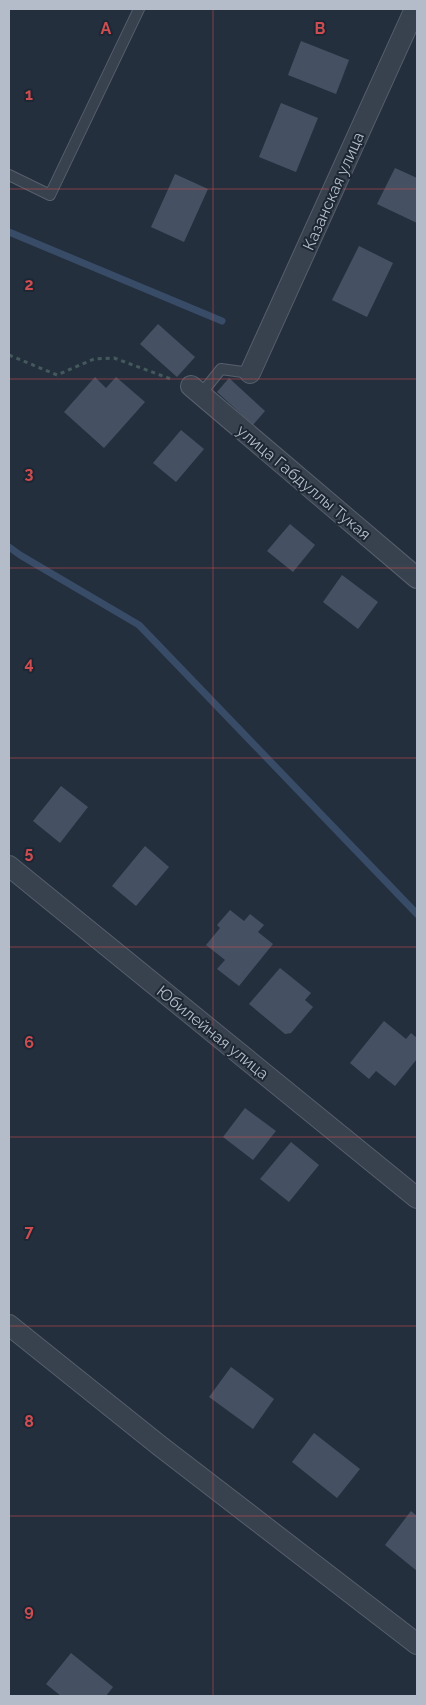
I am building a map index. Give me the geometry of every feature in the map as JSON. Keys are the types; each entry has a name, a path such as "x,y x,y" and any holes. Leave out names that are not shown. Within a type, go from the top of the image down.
{"street":[{"name":"Казанская улица","path":"250,373 415,9"},
{"name":"улица Габдуллы Тукая","path":"196,390 417,578"},
{"name":"Юбилейная улица","path":"9,866 417,1198"},
{"path":"9,1325 160,1446 417,1644"}],"lane":[{"path":"9,175 50,195 139,9"},
{"path":"196,390 221,369 250,373"}],"path":[{"path":"9,355 57,375 94,359 114,358 196,390"}],"building":[{"path":"301,41 349,60 336,94 288,75"},
{"path":"281,103 318,118 296,172 259,157"},
{"path":"395,168 417,178 417,223 377,204"},
{"path":"175,174 208,189 184,242 151,227"},
{"path":"359,246 393,263 367,317 332,300"},
{"path":"158,324 195,357 177,377 140,344"},
{"path":"95,377 106,388 116,377 145,402 104,448 64,412"},
{"path":"229,378 265,411 253,425 217,392"},
{"path":"181,430 204,449 176,482 153,463"},
{"path":"290,524 315,545 293,572 267,551"},
{"path":"342,575 378,602 358,629 323,602"},
{"path":"61,786 88,807 60,843 33,821"},
{"path":"145,846 169,867 136,906 112,886"},
{"path":"230,910 244,921 250,914 264,925 258,932 273,944 239,986 217,969 225,960 206,945 220,928 217,925"},
{"path":"280,968 311,993 305,1000 313,1007 291,1033 285,1034 249,1004"},
{"path":"384,1021 406,1039 411,1033 417,1038 417,1059 395,1086 376,1071 369,1079 350,1063"},
{"path":"245,1108 276,1131 253,1160 223,1137"},
{"path":"291,1142 319,1165 289,1202 260,1179"},
{"path":"231,1367 274,1399 253,1429 209,1397"},
{"path":"314,1433 360,1469 337,1498 292,1462"},
{"path":"411,1511 417,1516 417,1571 385,1545"},
{"path":"71,1653 113,1687 106,1696 61,1696 46,1684"}],"waterway":[{"path":"9,232 222,321"},
{"path":"9,547 139,625 417,914"}]}
